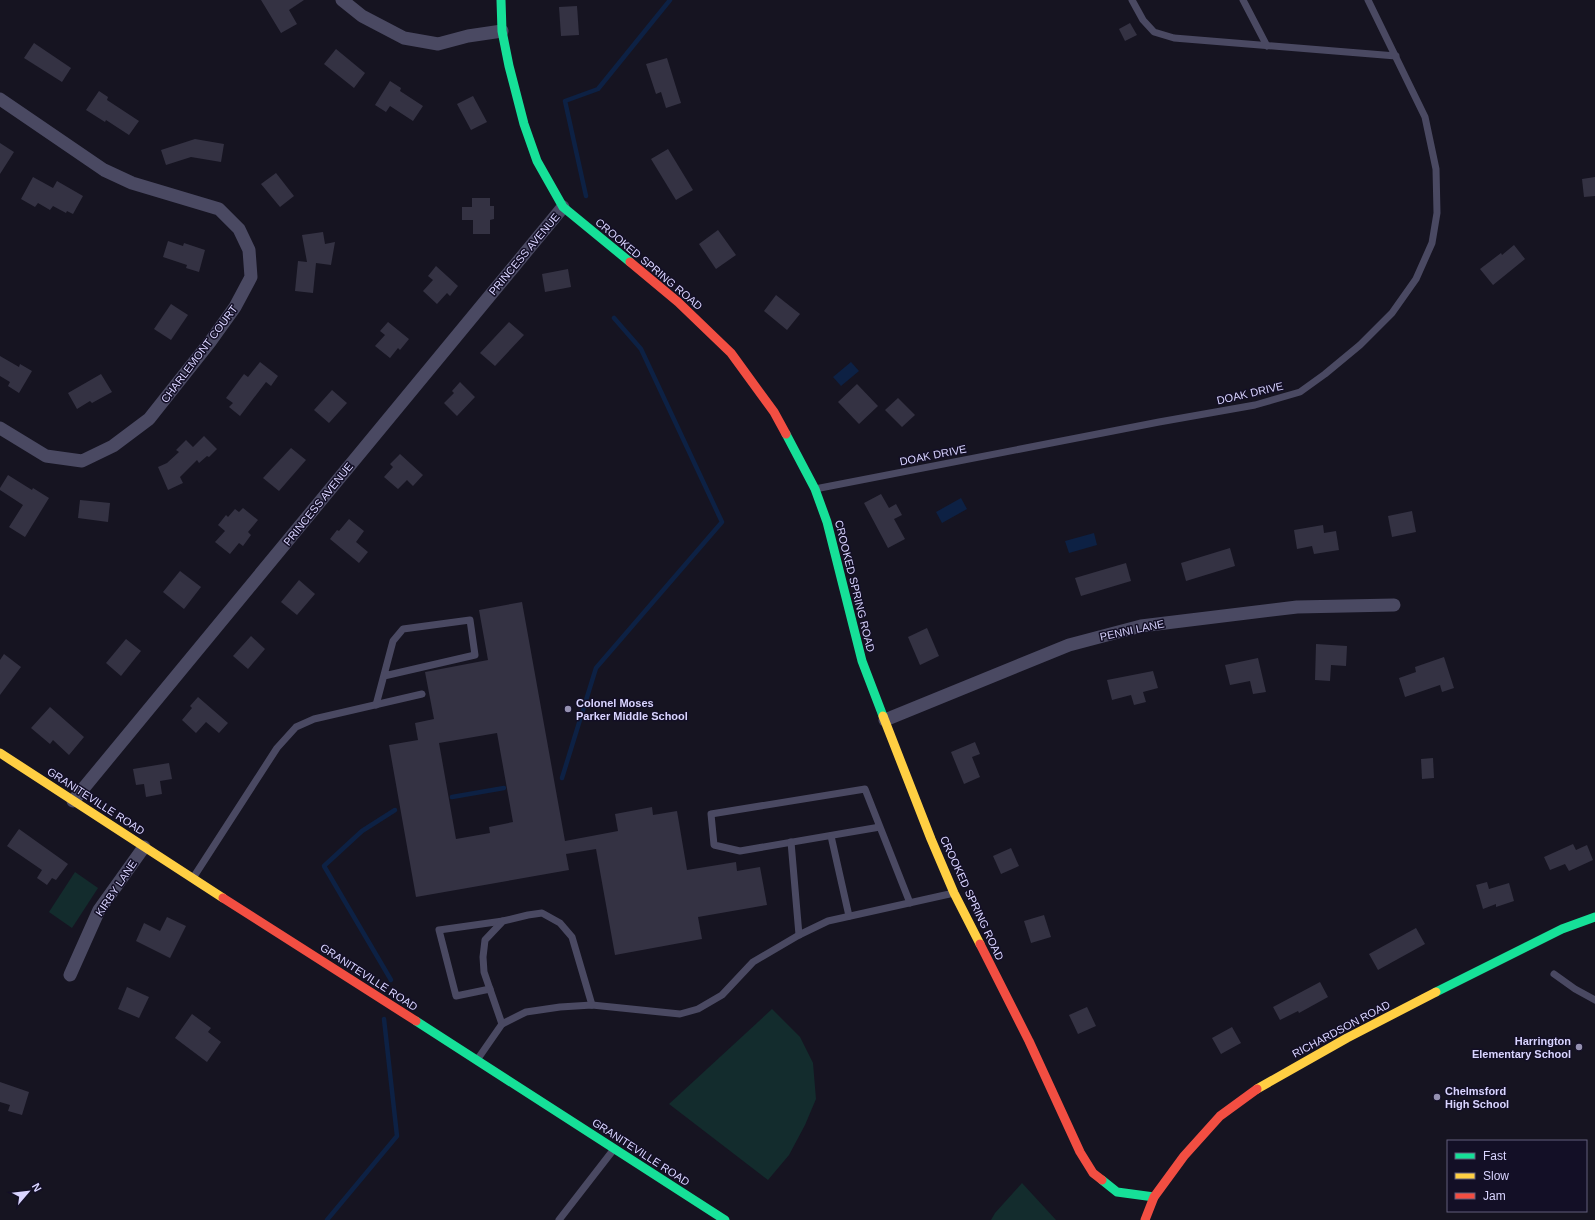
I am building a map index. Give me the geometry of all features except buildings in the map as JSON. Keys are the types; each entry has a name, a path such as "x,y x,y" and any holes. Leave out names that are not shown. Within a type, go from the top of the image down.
{"street":[{"path":"342,0 362,16 404,38 438,44 468,36 502,31"},
{"name":"CROOKED SPRING ROAD","path":"501,0 502,31 509,66 524,124 537,161 563,207 678,302 731,353 774,412 815,489 827,522 862,661 931,839 954,893 1029,1041 1080,1152 1093,1173 1117,1192 1154,1197"},
{"name":"CHARLEMONT COURT","path":"0,99 104,170 132,183 219,209 239,229 246,243 249,250 251,277 235,307 210,342 149,419 113,446 82,461 46,456 0,428"},
{"name":"PRINCESS AVENUE","path":"73,801 563,207"},
{"name":"PENNI LANE","path":"885,720 1070,645 1141,626 1297,607 1394,605"},
{"name":"GRANITEVILLE ROAD","path":"0,752 144,847 725,1220"},
{"name":"KIRBY LANE","path":"70,975 99,910 144,847"},
{"name":"RICHARDSON ROAD","path":"1145,1220 1154,1197 1184,1156 1220,1116 1251,1092 1347,1038 1504,957 1562,929 1595,917"}],"lane":[{"path":"1132,0 1142,20 1154,32 1174,38 1396,56"},
{"path":"1243,0 1267,46"},
{"name":"DOAK DRIVE","path":"815,489 1255,405 1300,392 1325,374 1360,345 1392,313 1416,279 1432,243 1437,213 1436,169 1425,117 1368,0"},
{"path":"376,705 393,641 403,629 470,620 475,655 384,676"},
{"path":"193,878 277,748 296,728 314,719 422,694"},
{"path":"880,827 740,852 714,844 710,814 865,789 880,827 910,903"},
{"path":"831,836 849,916"},
{"path":"791,842 799,935"},
{"path":"477,1061 502,1024 526,1012 560,1007 592,1005 680,1014 698,1009 722,995 753,962 799,935 828,921 954,893"},
{"path":"490,989 456,996 439,930 503,921 542,913 560,923 572,937 592,1005"},
{"path":"502,1024 484,972 483,957 485,940 503,921"},
{"path":"1554,974 1575,989 1595,1000"},
{"path":"559,1220 614,1149"}],"green space":[{"path":"75,872 98,888 72,928 49,912"},
{"path":"772,1009 800,1037 813,1063 816,1099 805,1125 789,1155 768,1180 669,1104"},
{"path":"1022,1183 1056,1220 991,1220 995,1213"}],"water":[{"path":"851,362 859,371 841,386 833,377"},
{"path":"961,498 967,509 942,523 936,512"},
{"path":"1094,533 1097,545 1069,553 1065,541"}],"waterway":[{"path":"586,196 565,101 598,89 670,0"},
{"path":"562,778 596,668 722,522 641,349 614,318"},
{"path":"452,797 504,788"},
{"path":"391,980 324,866 362,831 395,810"},
{"path":"327,1220 397,1136 384,1019"}],"traffic: fast":[{"path":"501,0 502,31 509,66 524,124 537,161 563,207 630,262"},
{"path":"786,434 815,489 827,522 862,661 883,716"},
{"path":"1436,992 1562,929 1595,917"},
{"path":"416,1021 725,1220"},
{"path":"1102,1180 1117,1192 1154,1197"}],"traffic: slow":[{"path":"883,716 931,839 954,893 980,944"},
{"path":"0,753 223,898"},
{"path":"1257,1089 1347,1038 1436,992"}],"traffic: jam":[{"path":"630,262 678,302 731,353 774,412 786,434"},
{"path":"223,898 416,1021"},
{"path":"980,944 1029,1041 1080,1152 1093,1173 1102,1180"},
{"path":"1145,1220 1154,1197 1184,1156 1220,1116 1257,1089"}],"place":[{"name":"Colonel Moses Parker Middle School","path":"568,709"},
{"name":"Harrington Elementary School","path":"1579,1047"},
{"name":"Chelmsford High School","path":"1437,1097"}]}
